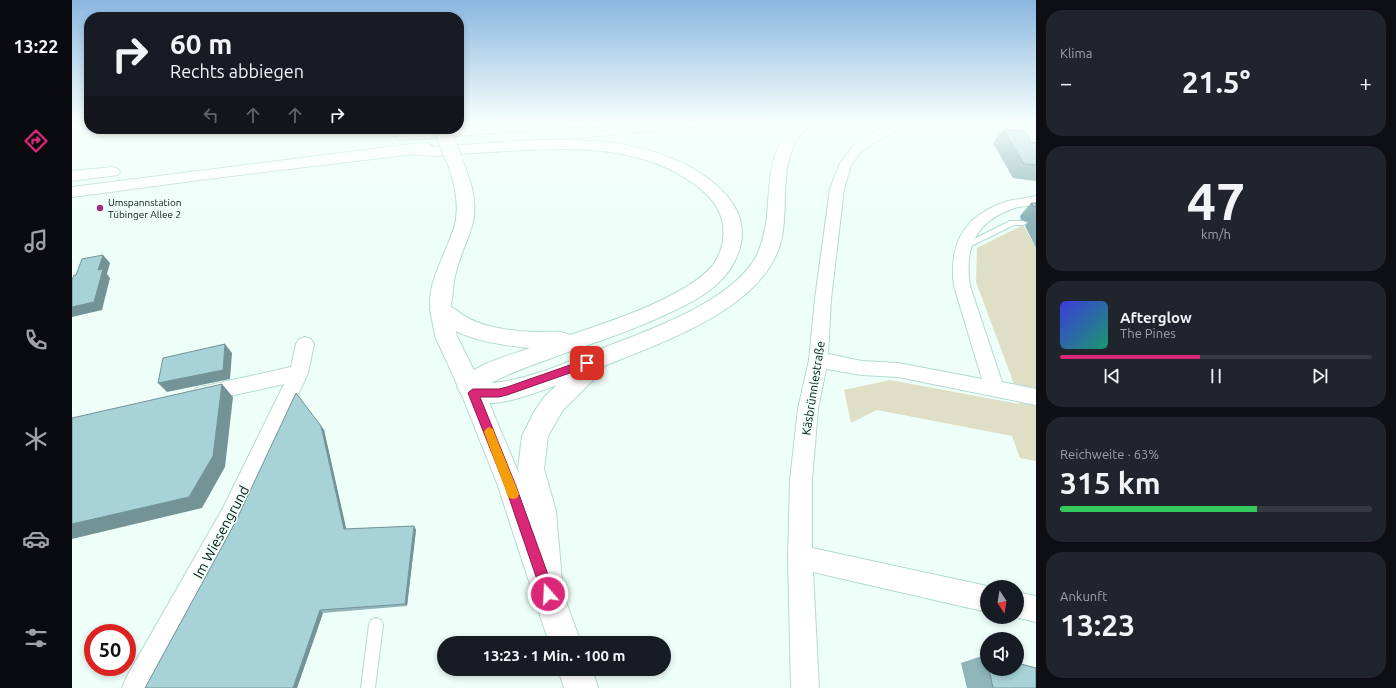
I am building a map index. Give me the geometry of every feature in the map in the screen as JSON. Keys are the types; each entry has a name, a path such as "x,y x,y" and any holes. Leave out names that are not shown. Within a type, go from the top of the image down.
{"main road":[{"path":"72,176 250,154"},
{"path":"72,192 372,154"},
{"path":"452,154 465,193 466,218 461,237 449,263 441,288 440,309 446,336 471,390 511,486 563,636"},
{"path":"471,390 498,369 662,308 696,290 719,272 727,259 731,248 733,226 729,212 714,191 690,172 645,154"},
{"path":"471,390 499,393 542,380 602,358 707,312 727,299 753,275 768,252 775,226 779,173 782,154"},
{"path":"440,309 444,314 459,323 484,333 546,340 579,339"},
{"path":"548,594 542,511 531,469 535,436 543,418 554,403 602,358"},
{"path":"577,676 581,688"}],"street":[{"name":"Käsbrünnlestraße","path":"805,688 800,558 801,480 808,409 818,360 823,299 837,189 845,165 853,154"},
{"path":"995,389 962,286 959,273 961,247 973,228 996,211 1012,204 1036,200"},
{"name":"Im Wiesengrund","path":"136,688 231,516 299,373 305,344"},
{"path":"818,360 862,368 898,370 1036,397"},
{"path":"186,398 299,373"},
{"path":"800,558 980,597"},
{"path":"1024,606 1036,609"}],"lane":[{"path":"961,247 1013,223 1023,223"},
{"path":"368,688 376,625"}],"green space":[{"path":"1023,225 1036,248 1036,461 1020,458 1012,436 877,410 851,423 844,390 890,380 1020,404 976,282 977,248"}],"building":[{"path":"1018,154 1036,154 1036,165 1024,164"},
{"path":"1031,203 1036,203 1036,207 1033,206"},
{"path":"103,255 98,270 103,269 94,302 72,307 72,280 74,275 76,275 82,259"},
{"path":"225,344 223,370 158,383 163,358"},
{"path":"222,384 213,456 189,497 72,524 72,418"},
{"path":"296,393 321,426 344,529 414,526 405,604 320,610 293,688 145,688 236,521"},
{"path":"1024,665 1036,668 1036,688 993,688 990,676 1024,676"}],"slow traffic":[{"path":"489,432 513,494"}],"place":[{"name":"Umspannstation Tübinger Allee 2","path":"100,208"}],"route":[{"path":"548,594 511,486 473,393 499,393 507,391 587,363"}]}
